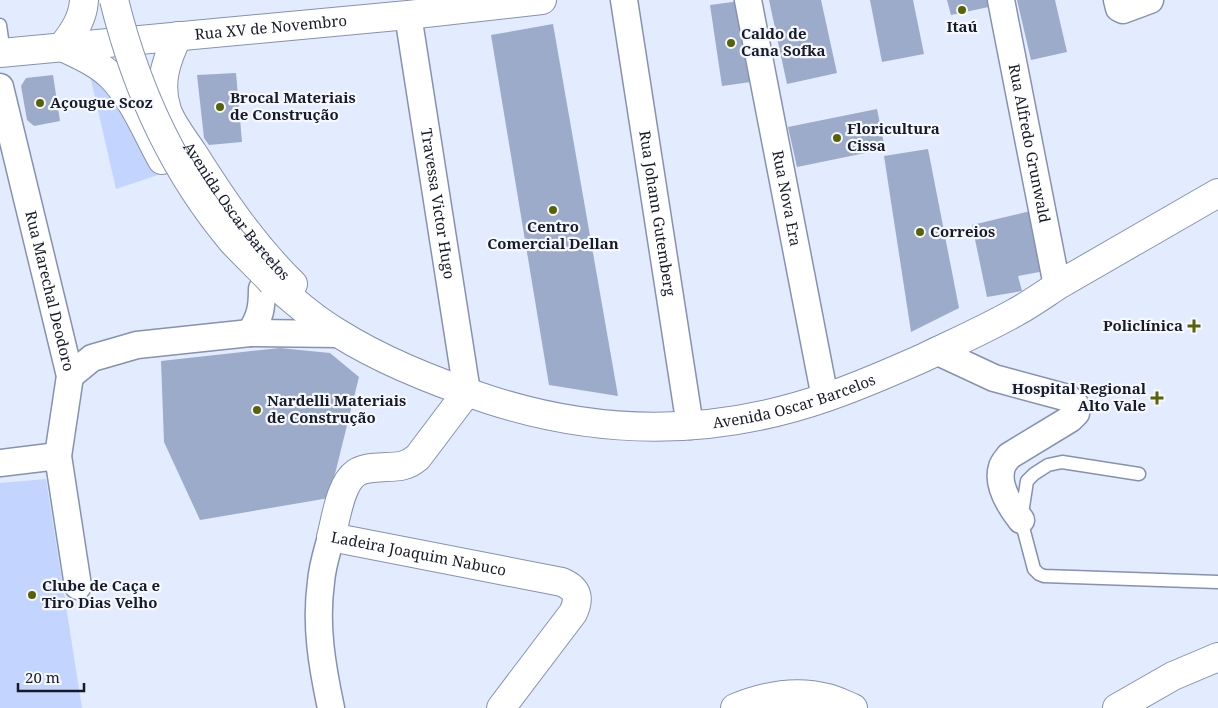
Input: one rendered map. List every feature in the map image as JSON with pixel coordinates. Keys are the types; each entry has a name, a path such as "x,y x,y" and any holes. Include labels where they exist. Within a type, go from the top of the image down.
{"main road":[{"path":"62,47 76,29 84,10 84,0"},
{"path":"114,0 129,54 156,122 170,151 209,210 267,286 330,328"},
{"name":"Rua XV de Novembro","path":"2,53 408,15 542,0"},
{"name":"Avenida Oscar Barcelos","path":"178,36 164,71 163,88 167,111 242,226 273,265 302,292 330,328 372,352 467,392 521,410 586,423 642,427 690,426 778,412 825,398 878,378 1017,312 1057,286 1218,193"},
{"name":"Avenida Oscar Barcelos","path":"62,47 111,76 125,94 170,175 190,205 226,252 267,286"},
{"path":"125,94 167,111"},
{"path":"189,147 190,205"},
{"name":"Ladeira Joaquim Nabuco","path":"467,392 418,457 410,464 399,467 369,468 356,472 347,482 331,537 562,582 571,586 576,592 578,603 573,613 500,708"},
{"path":"1133,704 1173,676 1218,657"},
{"path":"735,708 769,698 800,694 828,698 853,708"}],"street":[{"name":"Rua Johann Gutemberg","path":"624,0 690,426"},
{"name":"Rua Nova Era","path":"748,0 825,398"},
{"name":"Rua Alfredo Grunwald","path":"1001,0 1057,286"},
{"path":"1117,0 1119,8 1122,10 1150,0"},
{"name":"Travessa Victor Hugo","path":"408,15 467,392"},
{"name":"Rua Marechal Deodoro","path":"0,87 70,376 58,456 78,586"},
{"path":"250,333 262,309 267,286"},
{"path":"70,376 92,358 136,345 250,333 330,328"},
{"path":"936,351 994,378 1068,398 1075,404 1076,413 1070,419 1009,456 1002,466 1001,481 1009,504 1021,520"},
{"path":"0,462 58,456"},
{"path":"331,537 321,580 319,642 331,708"}],"lane":[{"path":"0,25 2,53"},
{"path":"1139,474 1062,462 1048,465 1034,474 1027,481 1021,520 1034,569 1039,574 1218,582"}],"shaded area":[{"path":"89,71 104,74 158,175 116,189"},
{"name":"Clube de Caça e Tiro Dias Velho","path":"46,479 82,708 0,708 0,483"}],"building":[{"path":"769,0 821,0 837,73 787,84"},
{"path":"870,0 913,0 924,54 882,62"},
{"name":"Itaú","path":"947,0 997,0 998,5 951,15"},
{"path":"1017,0 1055,0 1067,52 1031,60"},
{"name":"Caldo de Cana Sofka","path":"740,1 751,82 722,86 710,5"},
{"name":"Centro Comercial Dellan","path":"553,24 618,396 549,385 491,35"},
{"name":"Brocal Materiais de Construção","path":"236,73 242,142 209,145 204,138 197,75"},
{"name":"Açougue Scoz","path":"53,75 60,121 34,126 27,120 21,86 26,78"},
{"name":"Floricultura Cissa","path":"877,109 885,149 797,167 788,127"},
{"name":"Correios","path":"928,149 959,308 911,332 884,156"},
{"path":"1039,209 1050,270 1018,276 1022,291 987,297 972,225"},
{"name":"Nardelli Materiais de Construção","path":"280,348 330,353 359,377 329,498 200,520 164,442 161,361"}],"place":[{"name":"Itaú","path":"962,10"},
{"name":"Caldo de Cana Sofka","path":"731,43"},
{"name":"Açougue Scoz","path":"40,103"},
{"name":"Brocal Materiais de Construção","path":"220,107"},
{"name":"Floricultura Cissa","path":"837,138"},
{"name":"Centro Comercial Dellan","path":"553,210"},
{"name":"Correios","path":"920,232"},
{"name":"Policlínica","path":"1194,326"},
{"name":"Hospital Regional Alto Vale","path":"1157,398"},
{"name":"Nardelli Materiais de Construção","path":"257,410"},
{"name":"Clube de Caça e Tiro Dias Velho","path":"32,595"}]}
